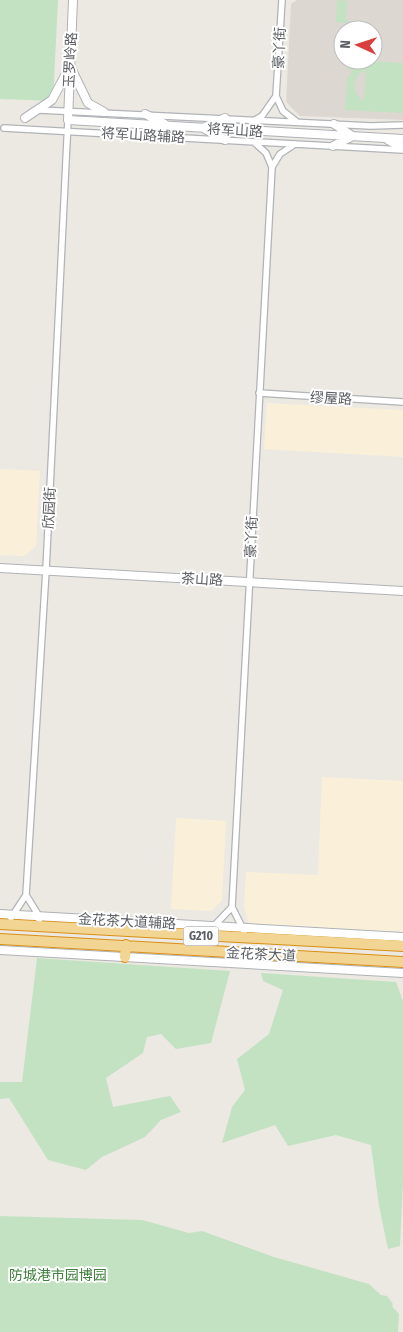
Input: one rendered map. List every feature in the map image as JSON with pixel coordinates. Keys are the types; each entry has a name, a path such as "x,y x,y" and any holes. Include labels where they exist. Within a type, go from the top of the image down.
{"highway":[{"name":"金花茶大道","path":"7,921 39,921 213,931 403,946"},
{"name":"金花茶大道","path":"0,939 403,962"},
{"path":"37,952 38,941"},
{"path":"125,957 126,945"}],"street":[{"name":"玉罗岭路","path":"68,120 73,0"},
{"name":"豪丫街","path":"276,96 282,0"},
{"path":"25,118 52,100 70,67"},
{"path":"70,67 88,102 104,112"},
{"path":"255,120 268,110 276,96"},
{"path":"276,96 283,111 297,122"},
{"name":"将军山路辅路","path":"39,110 371,126 403,125"},
{"path":"145,114 169,126"},
{"path":"203,128 225,118"},
{"name":"将军山路","path":"68,120 403,139"},
{"name":"欣园街","path":"26,895 46,570 68,120"},
{"path":"333,146 352,136 334,124"},
{"name":"将军山路辅路","path":"4,128 403,149"},
{"path":"203,128 224,140"},
{"path":"384,138 403,149"},
{"path":"253,142 266,152 272,167"},
{"path":"272,167 280,154 295,144"},
{"name":"豪丫街","path":"232,907 248,582 272,167"},
{"name":"缪屋路","path":"259,393 403,402"},
{"name":"茶山路","path":"0,568 403,591"},
{"path":"0,914 7,921 26,895 39,921"},
{"path":"213,931 232,907"},
{"path":"232,907 244,933 403,936"},
{"path":"0,950 403,973"},
{"path":"242,964 243,952"}],"shaded area":[{"path":"297,0 403,0 403,120 300,116 286,102 291,4"},
{"path":"267,403 403,410 403,457 264,449"},
{"path":"0,469 40,471 36,546 24,556 0,555"},
{"path":"322,777 403,781 403,932 249,924 244,907 246,872 318,875"},
{"path":"176,818 226,821 222,901 211,911 171,909"}],"green space":[{"path":"0,0 58,0 53,101 0,99"},
{"path":"337,0 352,2 347,2 346,20 336,20"},
{"path":"383,62 403,63 403,113 345,110 347,79 353,70 366,70 383,70","holes":["366,70 364,101 357,94 354,85 358,76"]},
{"path":"37,958 230,971 211,1043 176,1049 161,1034 147,1037 143,1053 106,1078 113,1107 170,1096 181,1112 161,1120 145,1137 102,1157 86,1170 48,1160 9,1098 0,1099 0,1082 22,1082"},
{"path":"261,973 396,982 403,1001 403,1182 400,1246 388,1249 379,1206 371,1145 336,1135 288,1146 275,1125 222,1143 232,1107 245,1090 237,1059 269,1034 283,990 263,981"},
{"name":"防城港市园博园","path":"0,1216 142,1220 189,1233 202,1231 274,1257 369,1284 381,1295 387,1296 393,1304 392,1306 399,1314 398,1332 0,1332"}]}
